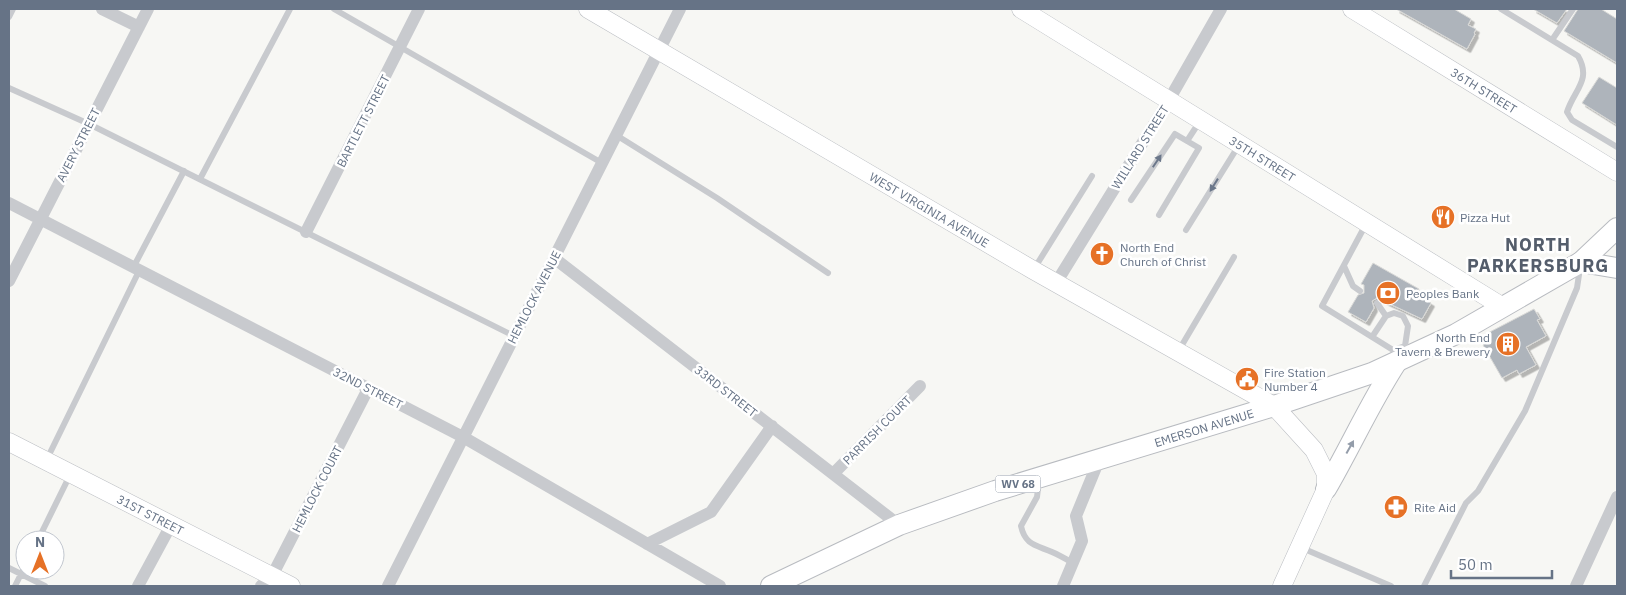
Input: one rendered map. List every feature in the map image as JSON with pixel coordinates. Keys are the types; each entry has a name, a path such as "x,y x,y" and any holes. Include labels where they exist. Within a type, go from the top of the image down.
{"main road":[{"name":"EMERSON AVENUE","path":"771,586 899,525 1039,478 1274,406 1372,373 1405,354 1503,307 1581,262 1617,228"},
{"path":"1581,262 1617,268"},
{"path":"1326,489 1352,445 1375,396 1405,354"}],"street":[{"path":"102,9 139,27"},
{"name":"AVERY STREET","path":"9,281 148,9"},
{"name":"BARTLETT STREET","path":"306,232 419,9"},
{"name":"HEMLOCK AVENUE","path":"388,586 680,9"},
{"name":"35TH STREET","path":"1020,9 1503,307"},
{"name":"WILLARD STREET","path":"1056,283 1169,100 1221,9"},
{"name":"36TH STREET","path":"1352,9 1617,172"},
{"name":"WEST VIRGINIA AVENUE","path":"596,11 1033,270 1274,406 1314,450 1326,474 1326,489"},
{"name":"32ND STREET","path":"9,203 463,437 720,586"},
{"name":"33RD STREET","path":"554,258 899,525"},
{"name":"PARRISH COURT","path":"834,473 920,386"},
{"name":"HEMLOCK COURT","path":"267,581 368,389"},
{"path":"647,544 711,512 772,426"},
{"name":"31ST STREET","path":"9,442 170,525 267,581 291,586"},
{"path":"1063,586 1082,540 1076,516 1099,460"},
{"path":"1282,586 1301,548 1326,489"},
{"path":"1576,586 1617,497"},
{"path":"138,586 170,525"}],"lane":[{"path":"9,18 13,9"},
{"path":"200,179 290,9"},
{"path":"334,9 602,163"},
{"path":"1501,9 1578,56 1583,64 1585,76 1567,112 1572,120 1617,147"},
{"path":"1552,40 1573,9"},
{"path":"9,88 89,124 514,336"},
{"path":"1187,141 1201,120"},
{"path":"1131,200 1175,134 1200,148 1159,215"},
{"path":"616,135 717,198 828,273"},
{"path":"1186,230 1240,144"},
{"path":"46,461 184,171"},
{"path":"1033,270 1092,176"},
{"path":"1367,223 1322,306 1372,337 1393,350 1405,354 1408,326 1403,316 1394,313 1386,316 1372,337"},
{"path":"1179,352 1234,257"},
{"path":"1424,586 1466,503 1478,491 1525,411 1577,288 1581,262"},
{"path":"1344,266 1354,286 1360,291"},
{"path":"1377,303 1386,316"},
{"path":"43,530 71,474"},
{"path":"1039,478 1037,497 1021,526 1023,536 1030,544 1073,563"},
{"path":"1301,548 1391,586"},
{"path":"33,580 45,586"}],"building":[{"path":"1396,9 1454,9 1471,19 1468,25 1476,29 1475,34 1467,49"},
{"path":"1533,9 1567,9 1557,23"},
{"path":"1578,9 1601,9 1617,19 1617,63 1564,31"},
{"path":"1599,77 1617,88 1617,125 1582,103"},
{"name":"Peoples Bank","path":"1373,263 1419,289 1416,294 1431,303 1422,319 1377,298 1372,301 1374,308 1366,322 1348,312 1358,295 1364,293 1364,285 1361,284"},
{"name":"North End Tavern & Brewery","path":"1534,309 1540,319 1537,320 1546,336 1526,347 1536,365 1519,374 1517,370 1502,378 1483,345 1486,343 1482,336"}],"place":[{"name":"Pizza Hut","path":"1443,217"},
{"name":"North End Church of Christ","path":"1102,254"},
{"name":"Peoples Bank","path":"1388,293"},
{"name":"North End Tavern & Brewery","path":"1508,344"},
{"name":"Fire Station Number 4","path":"1247,379"},
{"name":"Rite Aid","path":"1396,507"}],"district":[{"name":"NORTH PARKERSBURG","path":"1538,254"}]}
